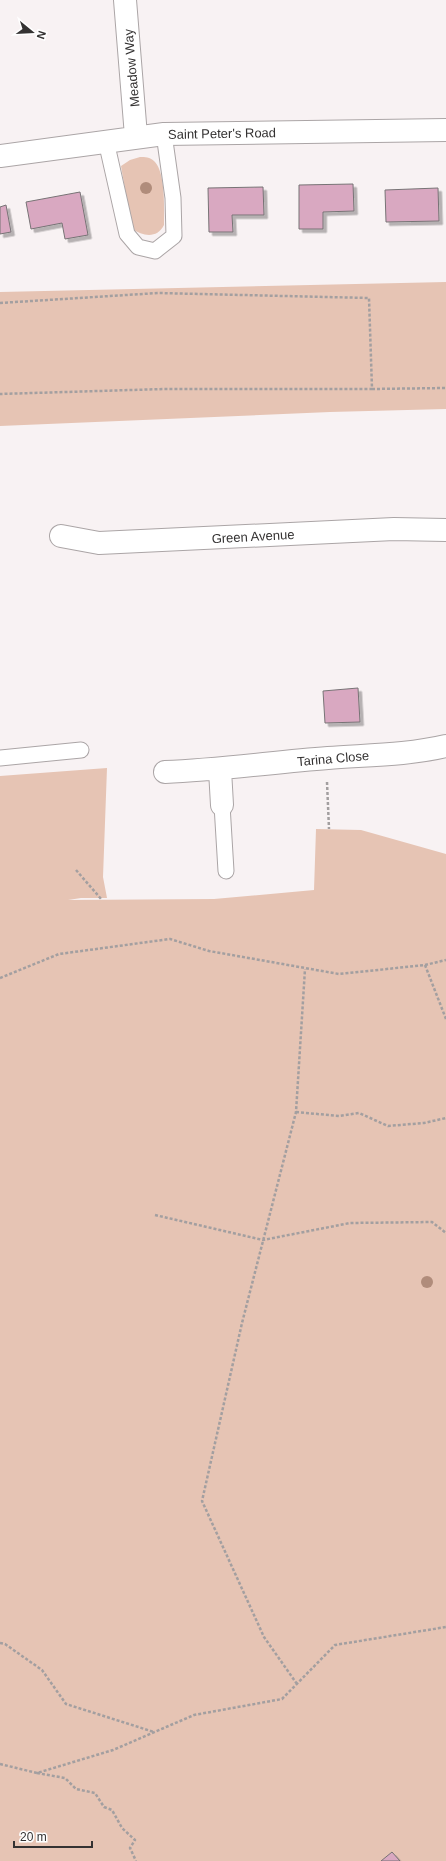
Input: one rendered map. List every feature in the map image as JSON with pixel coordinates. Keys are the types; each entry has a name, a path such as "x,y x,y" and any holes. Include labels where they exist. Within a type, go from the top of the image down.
{"street":[{"name":"Meadow Way","path":"125,0 136,136"},
{"name":"Saint Peter's Road","path":"0,156 106,140 164,134 446,130"},
{"name":"Green Avenue","path":"61,536 99,543 394,529 446,530"},
{"name":"Tarina Close","path":"165,772 220,770 327,758 423,751 446,746"},
{"path":"220,770 222,805"}],"lane":[{"path":"106,140 127,234 138,247 155,251 174,236 174,198 164,134"},
{"path":"0,758 81,750"},
{"path":"222,805 226,871"}],"path":[{"path":"0,303 158,293 369,298 372,389"},
{"path":"0,394 164,389 446,388"},
{"path":"327,758 329,829"},
{"path":"76,870 102,900"},
{"path":"0,978 59,954 170,939 209,951 339,974 425,965 446,960"},
{"path":"425,965 446,1018"},
{"path":"297,1684 264,1637 202,1501 241,1331 296,1112 305,969"},
{"path":"296,1112 339,1116 359,1113 388,1126 424,1123 446,1118"},
{"path":"155,1215 263,1240 350,1223 432,1222 446,1233"},
{"path":"37,1773 113,1750 194,1715 282,1699 335,1645 446,1627"},
{"path":"0,1643 5,1644 42,1670 66,1704 154,1732"},
{"path":"0,1764 65,1778 76,1789 95,1793 104,1807 112,1810 122,1828 135,1840 130,1848 136,1861"}],"shaded area":[{"path":"146,157 154,161 161,174 164,201 164,225 158,233 150,235 145,235 132,229 121,166 130,160"},
{"path":"446,282 446,409 330,412 0,426 0,292"},
{"path":"107,768 103,877 107,898 81,898 68,900 214,899 314,890 316,829 361,830 446,854 446,1861 0,1861 0,776"}],"building":[{"path":"353,184 354,211 323,212 323,229 299,229 299,185"},
{"path":"263,187 264,215 232,215 233,232 209,232 208,188"},
{"path":"438,188 439,221 386,222 385,190"},
{"path":"80,192 88,235 65,239 62,223 31,229 26,202"},
{"path":"6,205 11,232 0,234 0,207"},
{"path":"358,688 360,722 325,723 323,691"},
{"path":"392,1852 400,1861 381,1861"}]}
